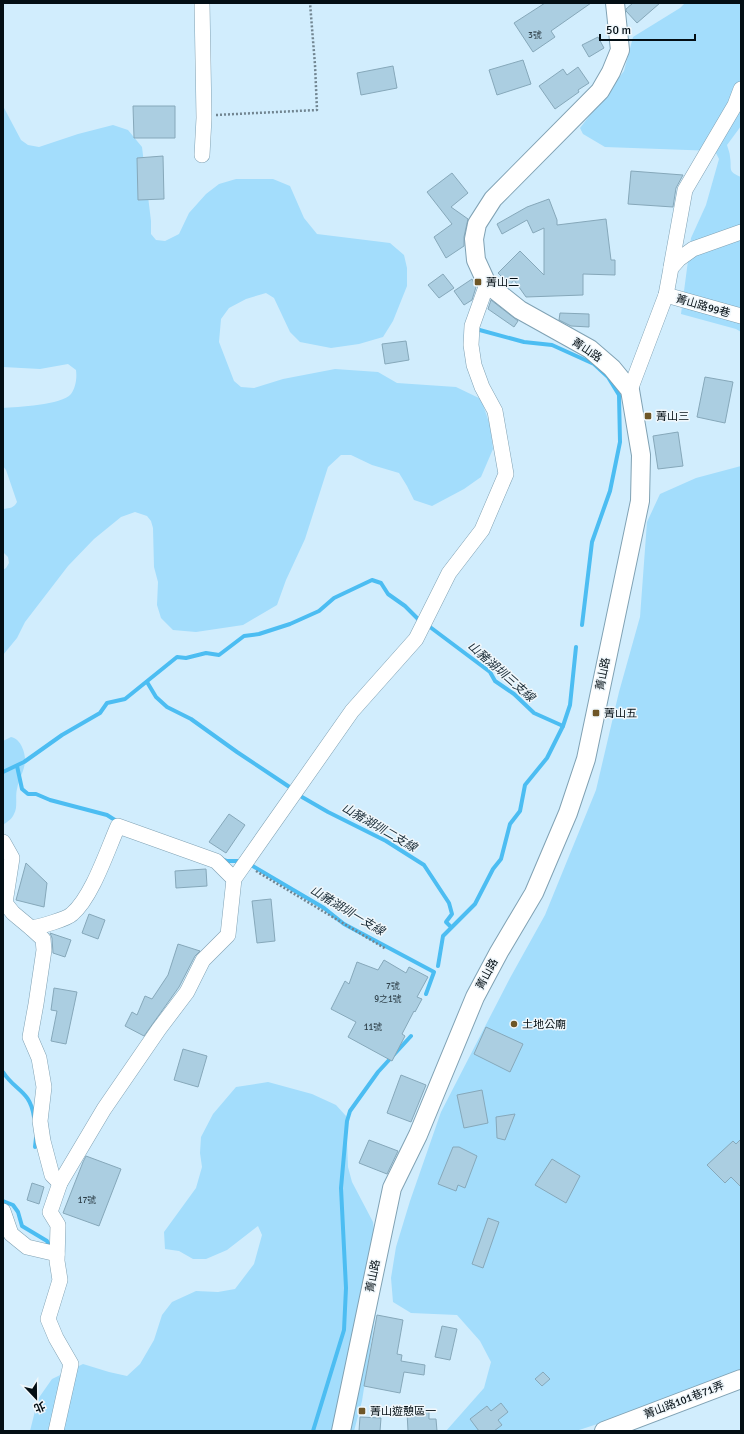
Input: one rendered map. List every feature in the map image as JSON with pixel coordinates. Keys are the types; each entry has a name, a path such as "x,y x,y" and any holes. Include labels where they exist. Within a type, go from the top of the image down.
{"street":[{"path":"202,3 204,118 202,155"},
{"name":"菁山路","path":"341,1431 392,1188 418,1136 475,997 499,952 534,893 568,813 586,760 640,501 641,454 630,390 612,368 590,349 520,310 487,284 476,260 474,239 477,224 493,199 600,91 612,72 620,50 615,3"},
{"path":"630,390 666,295 685,190 735,105 741,89"},
{"path":"671,268 678,259 693,249 741,232"},
{"path":"56,1431 71,1364 56,1338 48,1319 60,1280 57,1261 58,1225 50,1212 60,1183 104,1109 159,1028 187,992 203,960 228,935 234,879 352,711 416,638 449,573 482,530 506,474 495,411 482,387 474,365 471,345 472,326 487,284"},
{"name":"菁山路99巷","path":"666,295 741,316"},
{"path":"31,928 72,915 88,895 118,826 216,861 234,879"},
{"path":"3,842 12,858 5,903 13,913 43,939 44,950 30,1037 39,1058 44,1088 40,1121 43,1140 52,1175 60,1183"},
{"path":"3,1211 11,1234 27,1247 57,1254"},
{"name":"菁山路101巷71弄","path":"604,1431 741,1378"}],"path":[{"path":"204,118 216,115 317,110 310,3"},
{"path":"244,864 386,949"}],"shaded area":[{"path":"685,3 741,3 741,126 727,145 730,154 731,170 741,177 741,332 736,329 681,314 691,238 706,205 719,159 715,151 605,147 583,134 580,128 624,71 633,37 680,8"},
{"path":"3,106 21,140 28,145 39,147 78,134 113,125 128,130 142,147 151,221 151,234 156,240 165,241 179,234 189,213 206,194 219,184 236,179 273,179 290,186 304,218 317,234 390,243 404,255 407,268 407,286 393,321 383,337 359,344 331,348 300,342 290,332 274,298 266,293 246,299 229,308 221,319 219,342 234,381 241,387 254,388 283,379 335,369 378,372 397,383 456,387 481,399 490,425 493,449 481,477 464,489 432,506 414,500 399,473 372,465 351,455 341,455 328,467 305,539 286,580 277,605 243,625 196,632 173,630 161,618 157,605 158,582 154,567 153,528 151,521 147,516 135,512 121,517 94,539 68,566 25,622 17,638 3,655 3,570 9,563 8,557 3,552 3,509 13,507 17,502 6,470 3,466 3,408 39,405 66,398 73,391 76,370 68,364 40,369 3,367"},
{"path":"741,466 741,1372 628,1414 576,1431 446,1431 484,1388 491,1362 480,1341 457,1315 411,1313 393,1302 391,1278 396,1247 410,1201 441,1112 510,978 545,915 596,790 619,692 640,617 647,522 660,494 696,478"},
{"path":"11,737 16,739 21,745 24,753 25,764 18,783 15,811 11,819 3,825 3,741"},
{"path":"268,1082 312,1094 336,1105 346,1116 348,1167 352,1182 373,1222 382,1273 362,1401 354,1431 30,1431 38,1399 52,1379 83,1364 127,1376 140,1364 154,1340 162,1315 172,1302 196,1291 218,1292 235,1289 254,1264 262,1235 258,1226 227,1250 206,1259 193,1259 179,1251 165,1249 164,1232 196,1188 202,1167 200,1153 201,1137 213,1114 236,1087"}],"building":[{"path":"545,3 591,3 551,31 555,37 533,52 514,23"},
{"path":"633,3 660,3 637,23 626,11 626,9"},
{"path":"598,37 604,48 589,57 582,45"},
{"path":"523,60 531,84 497,95 489,70"},
{"path":"393,66 397,88 361,95 357,73"},
{"path":"578,67 589,83 555,109 539,86 563,69 567,75"},
{"path":"133,106 175,106 175,138 134,138"},
{"path":"163,156 164,199 138,200 137,158"},
{"path":"631,171 683,175 676,188 673,207 628,204"},
{"path":"452,173 468,193 451,207 468,219 464,237 464,246 446,258 434,237 452,224 427,192"},
{"path":"549,199 557,220 557,225 606,219 611,260 615,260 615,275 583,274 583,295 526,297 514,280 510,285 498,273 520,251 544,275 544,228 533,233 527,220 502,234 497,224 527,207"},
{"path":"443,274 454,288 439,298 428,285"},
{"path":"472,279 476,287 472,300 464,305 454,291"},
{"path":"491,300 518,321 514,327 488,309"},
{"path":"560,313 589,314 589,327 571,326 559,320"},
{"path":"406,341 409,360 385,364 382,344"},
{"path":"705,377 733,382 725,423 697,417"},
{"path":"678,432 683,466 658,469 653,436"},
{"path":"229,814 245,825 226,853 209,842"},
{"path":"26,863 47,883 44,907 16,900"},
{"path":"206,869 207,886 176,888 175,871"},
{"path":"271,899 275,941 257,943 252,901"},
{"path":"89,914 105,920 98,939 82,933"},
{"path":"50,933 71,940 65,957 53,953 52,938"},
{"path":"178,944 200,951 195,956 179,987 144,1036 125,1026 132,1012 137,1015 145,996 152,999 168,975"},
{"path":"384,960 406,973 409,967 428,977 417,997 422,999 402,1034 405,1036 392,1061 348,1037 356,1022 331,1009 345,981 349,984 357,962 378,970"},
{"path":"54,988 77,992 66,1044 51,1041 57,1011 51,1010"},
{"path":"486,1027 523,1044 510,1072 474,1054"},
{"path":"183,1049 207,1056 198,1087 174,1080"},
{"path":"401,1075 426,1085 411,1122 387,1113"},
{"path":"482,1090 488,1123 464,1128 457,1095"},
{"path":"515,1114 505,1140 497,1138 496,1117"},
{"path":"741,1139 741,1187 731,1177 725,1183 707,1165 733,1141 736,1144"},
{"path":"369,1140 398,1151 387,1174 359,1163"},
{"path":"453,1147 459,1147 477,1156 465,1188 458,1185 456,1191 438,1184"},
{"path":"86,1156 121,1169 99,1226 63,1213"},
{"path":"552,1159 580,1176 566,1203 535,1185"},
{"path":"32,1183 44,1187 39,1204 27,1200"},
{"path":"488,1218 499,1222 483,1268 472,1264"},
{"path":"377,1315 403,1320 397,1354 402,1355 401,1361 425,1365 424,1375 404,1372 400,1393 364,1386"},
{"path":"442,1326 457,1329 450,1360 435,1357"},
{"path":"543,1372 550,1379 542,1386 535,1379"},
{"path":"501,1403 508,1412 498,1420 502,1425 494,1431 479,1431 470,1419 487,1406 491,1411"},
{"path":"429,1411 429,1419 436,1419 437,1431 408,1431 407,1412"},
{"path":"360,1417 381,1418 380,1431 359,1431"}],"waterway":[{"path":"476,329 524,342 552,345 594,364 608,377 619,395 620,442 610,491 592,542 582,625"},
{"path":"3,772 24,762 62,735 100,713 107,703 125,699 177,657 186,658 206,653 219,655 244,636 259,634 290,624 319,611 334,598 372,580 381,583 388,594 405,606 421,622"},
{"name":"山豬湖圳三支線","path":"430,627 490,672 495,681 514,694 534,713 563,726"},
{"path":"438,966 443,936 475,904 493,869 501,859 510,824 520,811 525,785 547,758 563,726 570,705 576,647"},
{"path":"147,682 156,697 167,707 191,719 294,790"},
{"path":"17,766 22,789 28,794 36,794 50,800 107,815 118,822"},
{"name":"山豬湖圳二支線","path":"302,797 328,812 386,841 424,865 449,903 452,914 446,922 451,927"},
{"path":"222,859 227,861 243,861"},
{"name":"山豬湖圳一支線","path":"251,865 324,908 344,924 434,972 426,994"},
{"path":"313,1431 344,1330 346,1288 341,1188 347,1121 350,1111 378,1072 411,1036"},
{"path":"3,1072 26,1096 32,1108 34,1117"},
{"path":"35,1147 36,1138"},
{"path":"3,1201 13,1205 18,1212 22,1226 47,1241 50,1248"}],"place":[{"name":"菁山二","path":"478,282"},
{"name":"菁山三","path":"648,416"},
{"name":"菁山五","path":"596,713"},
{"name":"土地公廟","path":"514,1024"},
{"name":"菁山遊憩區一","path":"362,1411"}]}
